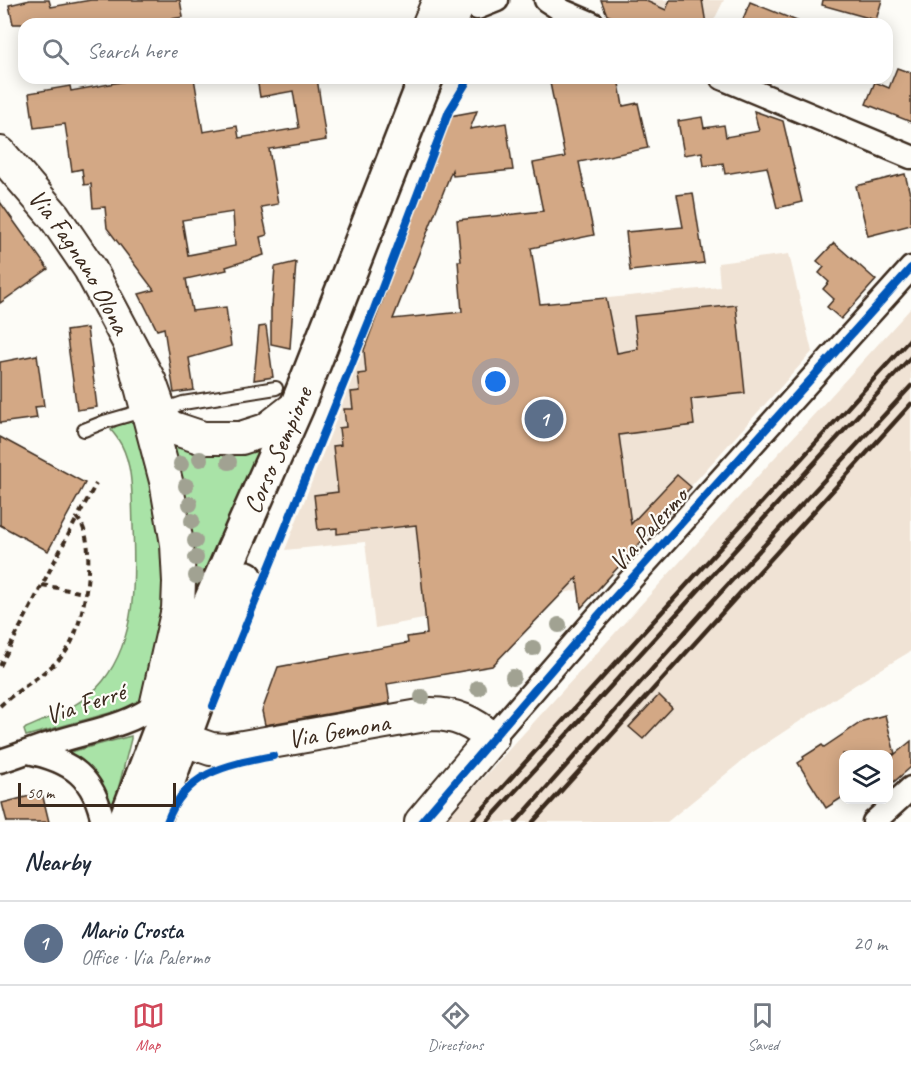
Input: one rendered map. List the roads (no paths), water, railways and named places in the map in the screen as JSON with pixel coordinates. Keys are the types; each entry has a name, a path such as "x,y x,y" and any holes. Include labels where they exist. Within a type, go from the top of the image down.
{"main road":[{"path":"432,18 439,0"},
{"path":"405,128 413,84"},
{"name":"Corso Sempione","path":"126,822 286,397 423,84"},
{"name":"Corso Sempione","path":"126,822 182,739 217,646 288,481 371,275 445,84"},
{"name":"Via Fagnano Olona","path":"0,153 68,235 102,290 130,345 153,410 158,447 173,512 179,571 176,621 126,822"},
{"path":"153,410 175,430 203,438 234,439 267,430 286,397"},
{"name":"Via Gemona","path":"182,739 211,749 226,750 431,714 463,719 492,738"},
{"name":"Via Palermo","path":"421,822 492,738"}],"street":[{"path":"546,0 579,18"},
{"path":"736,84 911,157"},
{"name":"Via Palermo","path":"492,738 597,617 911,267"},
{"name":"Via Ferré","path":"0,761 128,721 157,704"},
{"name":"Via Ferré","path":"28,753 59,761 81,775 96,795 126,822"},
{"path":"874,822 911,788"}],"lane":[{"path":"84,430 104,422 183,403 286,397"}],"railway":[{"path":"471,822 911,338"},
{"path":"487,822 911,357"},
{"path":"516,822 710,604 911,386"},
{"path":"533,822 911,404"}],"place":[{"name":"Mario Crosta","path":"544,419"}]}
